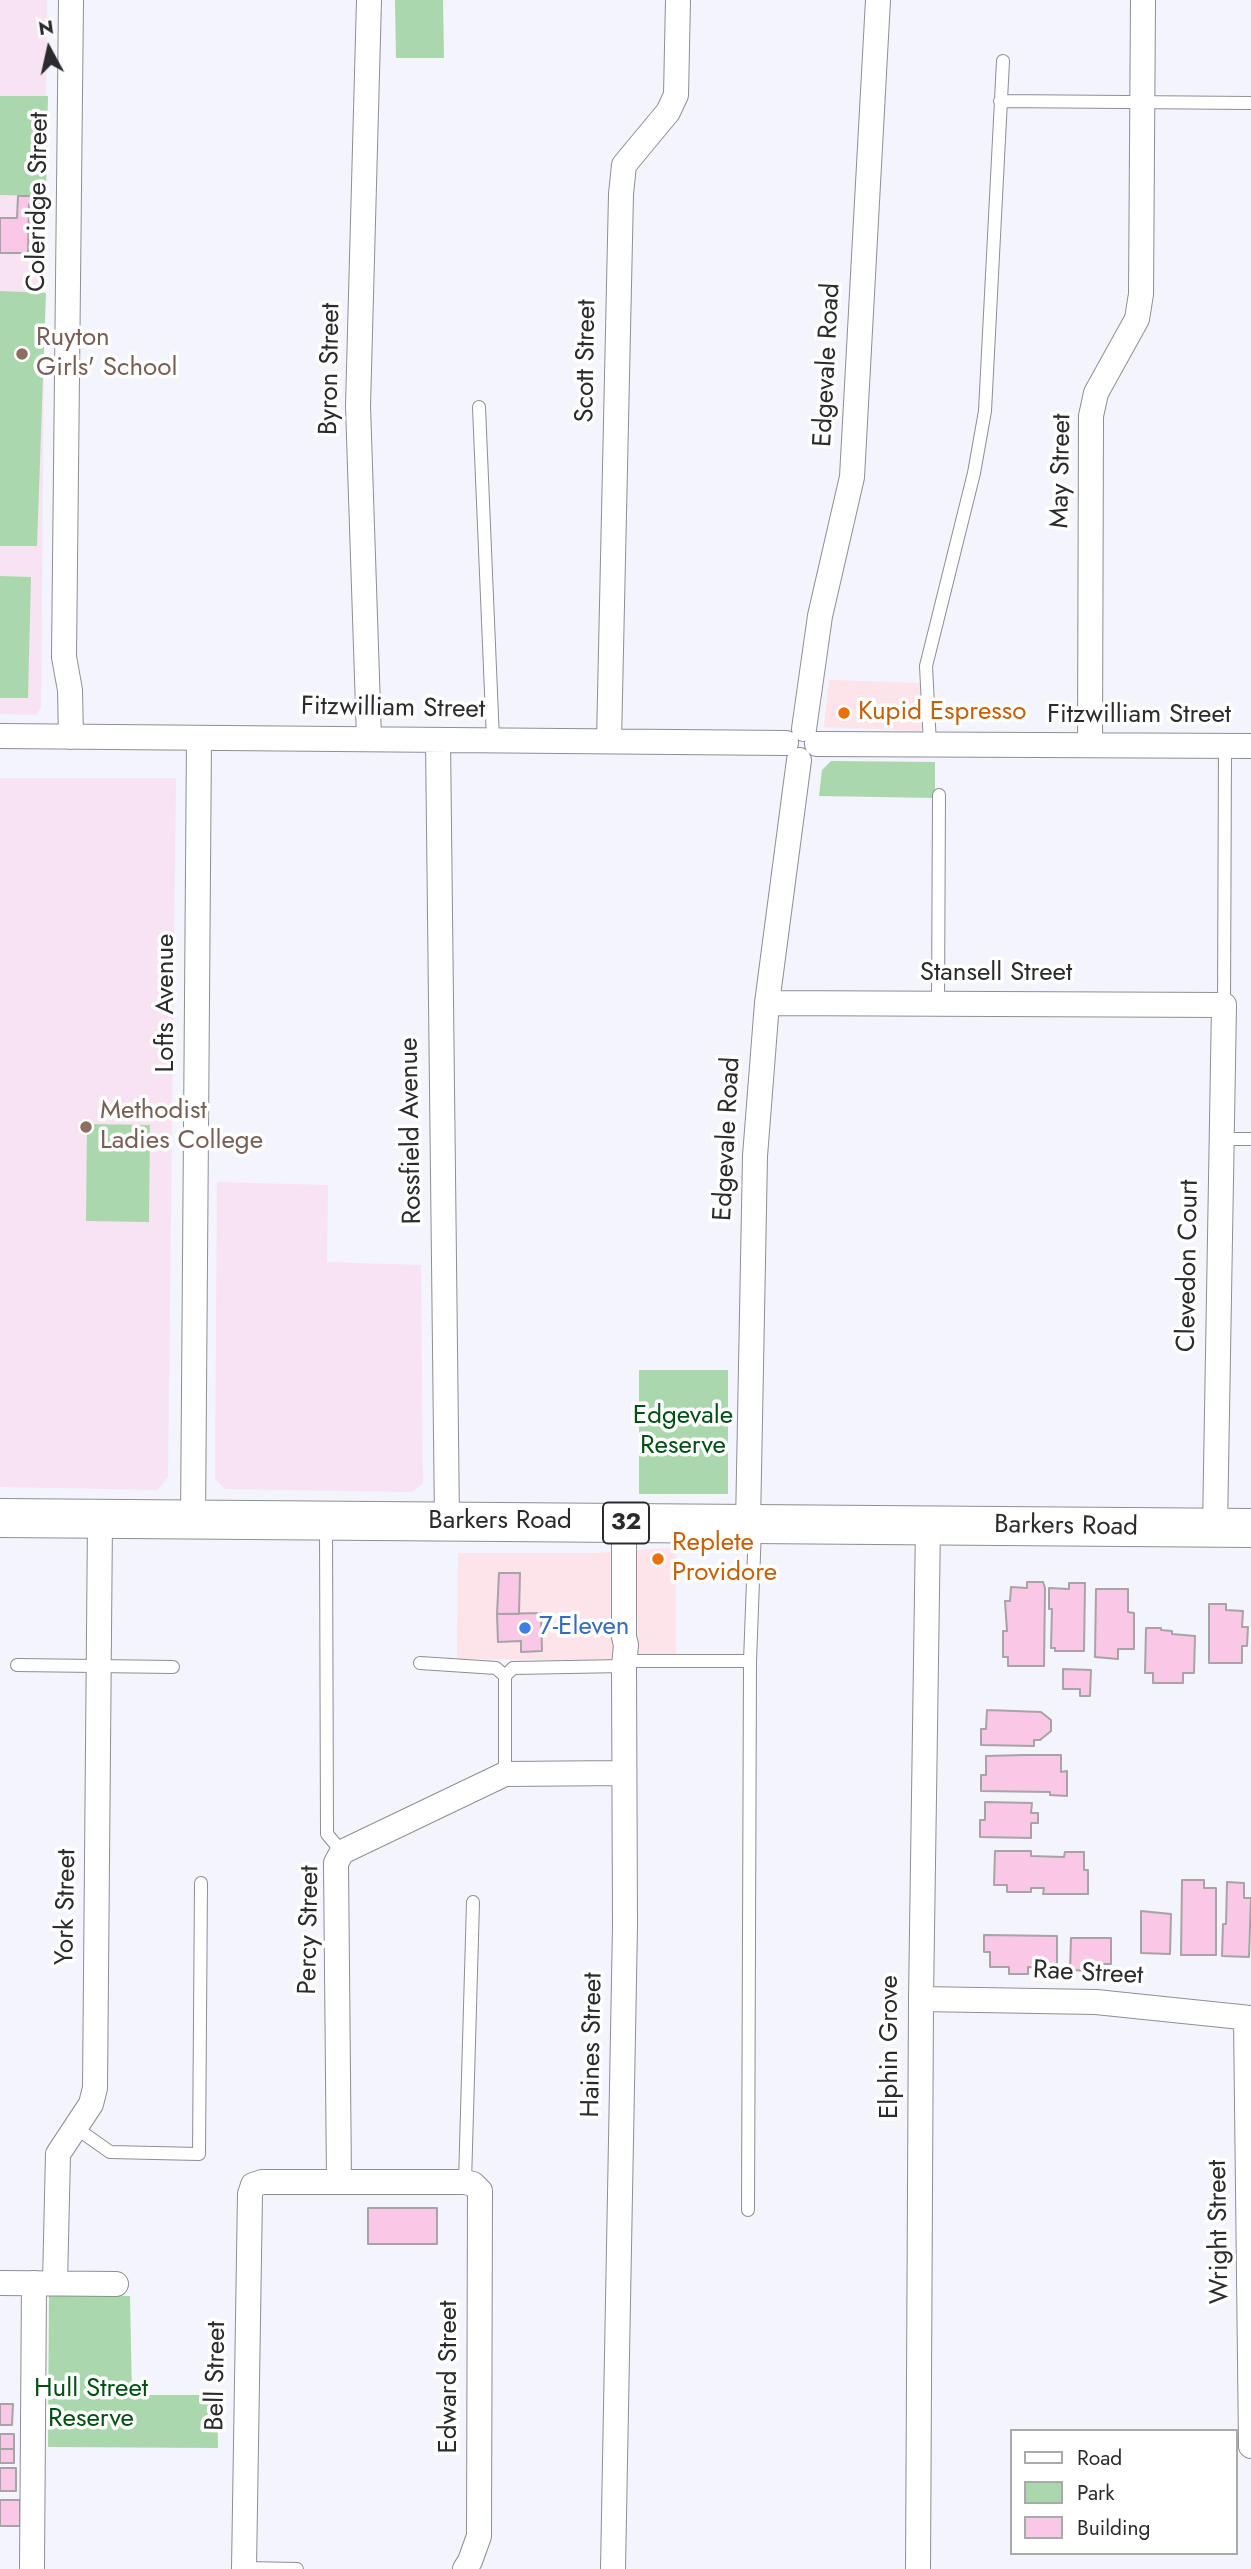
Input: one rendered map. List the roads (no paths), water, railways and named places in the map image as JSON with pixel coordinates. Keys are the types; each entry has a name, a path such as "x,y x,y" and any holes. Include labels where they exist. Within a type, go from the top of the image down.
{"main road":[{"name":"Barkers Road","path":"0,1518 1233,1528"}],"street":[{"name":"Coleridge Street","path":"63,737 58,688 64,657 71,0"},
{"name":"Byron Street","path":"369,0 358,406 369,738"},
{"name":"Scott Street","path":"609,741 621,194 624,165 668,112 676,95 678,0"},
{"name":"Edgevale Road","path":"752,1524 755,1156 767,1003 820,616 852,477 878,0"},
{"name":"May Street","path":"1090,745 1091,416 1096,393 1137,319 1141,294 1143,0"},
{"name":"Fitzwilliam Street","path":"0,736 1251,746"},
{"name":"Lofts Avenue","path":"193,1520 199,738"},
{"name":"Rossfield Avenue","path":"438,740 447,1522"},
{"name":"Stansell Street","path":"767,1003 1224,1005"},
{"name":"Clevedon Court","path":"1224,1005 1220,1139 1233,1528"},
{"name":"York Street","path":"32,2569 45,2283 58,2154 91,2104 95,2080 100,1520"},
{"name":"Haines Street","path":"613,2569 625,1939 624,1523"},
{"name":"Elphin Grove","path":"918,2569 921,1999 928,1525"},
{"name":"Percy Street","path":"339,2182 336,1863 342,1852 505,1774 623,1773"},
{"name":"Rae Street","path":"921,1999 1096,2001 1248,2018"},
{"name":"Wright Street","path":"1248,2018 1251,2446"},
{"name":"Bell Street","path":"244,2568 250,2194 253,2185 262,2182 339,2182"},
{"path":"339,2182 469,2183"},
{"name":"Edward Street","path":"465,2569 479,2536 480,2191 469,2183"},
{"path":"0,2283 116,2284"}],"lane":[{"path":"930,745 926,666 974,473 985,411 1003,61"},
{"path":"1000,101 1251,103"},
{"path":"479,407 493,740"},
{"path":"1224,1005 1225,746"},
{"path":"938,1004 939,795"},
{"path":"1220,1139 1251,1139"},
{"path":"326,1521 327,1834 342,1852"},
{"path":"748,2210 752,1524"},
{"path":"505,1774 505,1676 513,1668 750,1661"},
{"path":"420,1663 496,1668 505,1676"},
{"path":"18,1665 173,1667"},
{"path":"76,2128 110,2152 199,2154 201,1883"},
{"path":"469,2183 473,1902"},
{"path":"244,2568 298,2569"}],"place":[{"name":"Ruyton Girls' School","path":"22,354"},
{"name":"Kupid Espresso","path":"844,713"},
{"name":"Methodist Ladies College","path":"86,1127"},
{"name":"Replete Providore","path":"658,1559"},
{"name":"7-Eleven","path":"525,1628"}],"park label":[{"name":"Edgevale Reserve","path":"683,1432"},
{"name":"Hull Street Reserve","path":"91,2405"}]}
